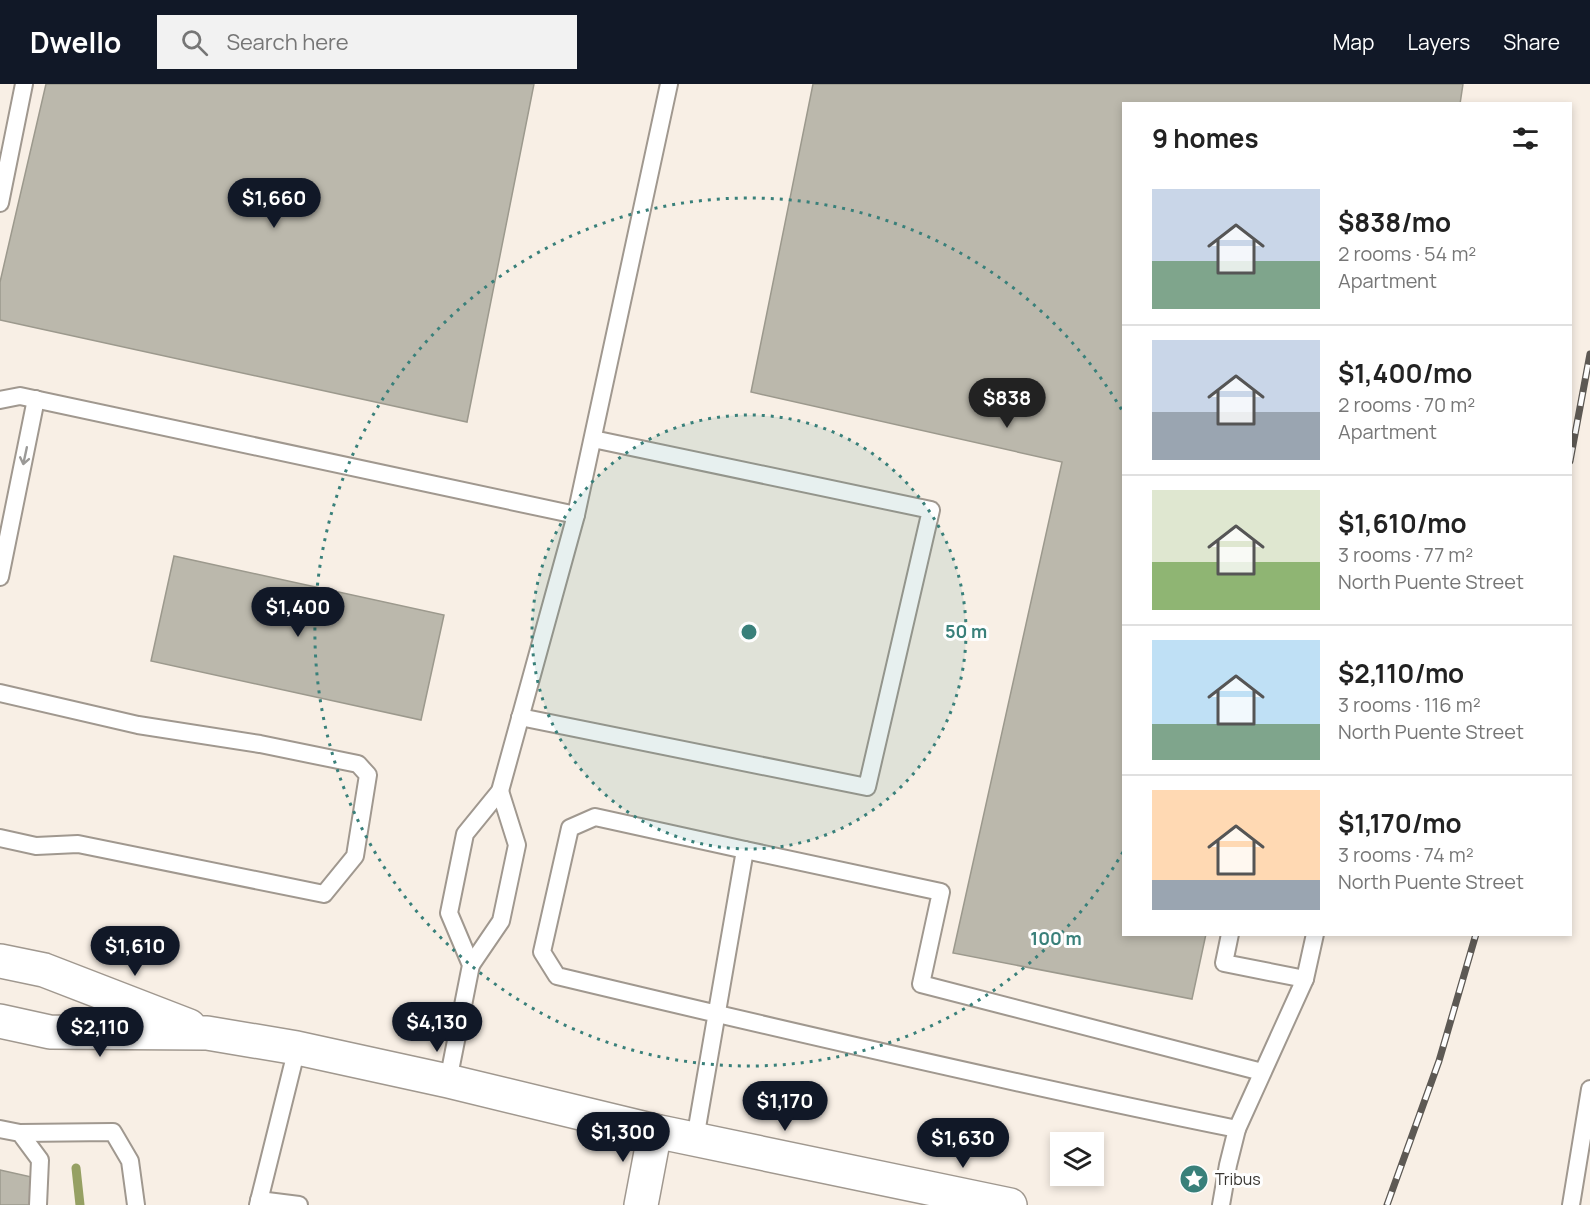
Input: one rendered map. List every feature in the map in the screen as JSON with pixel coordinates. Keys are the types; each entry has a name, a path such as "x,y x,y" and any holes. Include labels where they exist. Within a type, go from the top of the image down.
{"street":[{"path":"0,961 44,970 207,1033"},
{"path":"0,1021 51,1032 207,1033 297,1048 448,1081 655,1131 1010,1205"},
{"path":"641,1205 655,1131"}],"lane":[{"path":"0,203 24,84"},
{"path":"471,965 449,913 465,834 501,791 576,515 669,84"},
{"path":"0,400 20,396 36,399 576,515"},
{"path":"0,577 36,399"},
{"path":"520,717 867,788 931,510 593,439"},
{"path":"0,693 138,725 260,744 358,764 368,775 355,856 324,894 78,844 36,846 0,838"},
{"path":"448,1081 471,965 501,921 517,845 501,791"},
{"path":"1238,1129 1144,1110 557,976 542,951 570,828 595,817 941,892 921,984 1262,1072"},
{"path":"695,1139 746,850"},
{"path":"1230,936 1224,963 1305,979"},
{"path":"1221,1205 1228,1165 1238,1129 1305,979 1315,936"},
{"path":"297,1048 259,1202 299,1205"},
{"path":"1571,1205 1590,1089"},
{"path":"0,1129 20,1133 113,1132 130,1161 136,1205"},
{"path":"20,1133 40,1160 38,1205"}],"building":[{"path":"46,84 534,84 467,422 0,320 0,282"},
{"path":"813,84 1463,84 1460,102 1122,102 1122,936 1206,936 1192,999 953,953 1062,462 751,392"},
{"path":"174,556 444,615 421,720 151,661"},
{"path":"0,1170 36,1178 31,1205 0,1205"}],"waterway":[{"path":"76,1168 80,1205"}],"railway":[{"path":"1572,450 1590,354"},
{"path":"1387,1205 1439,1061 1475,936"}],"place":[{"name":"Tribus","path":"1194,1179"}]}
